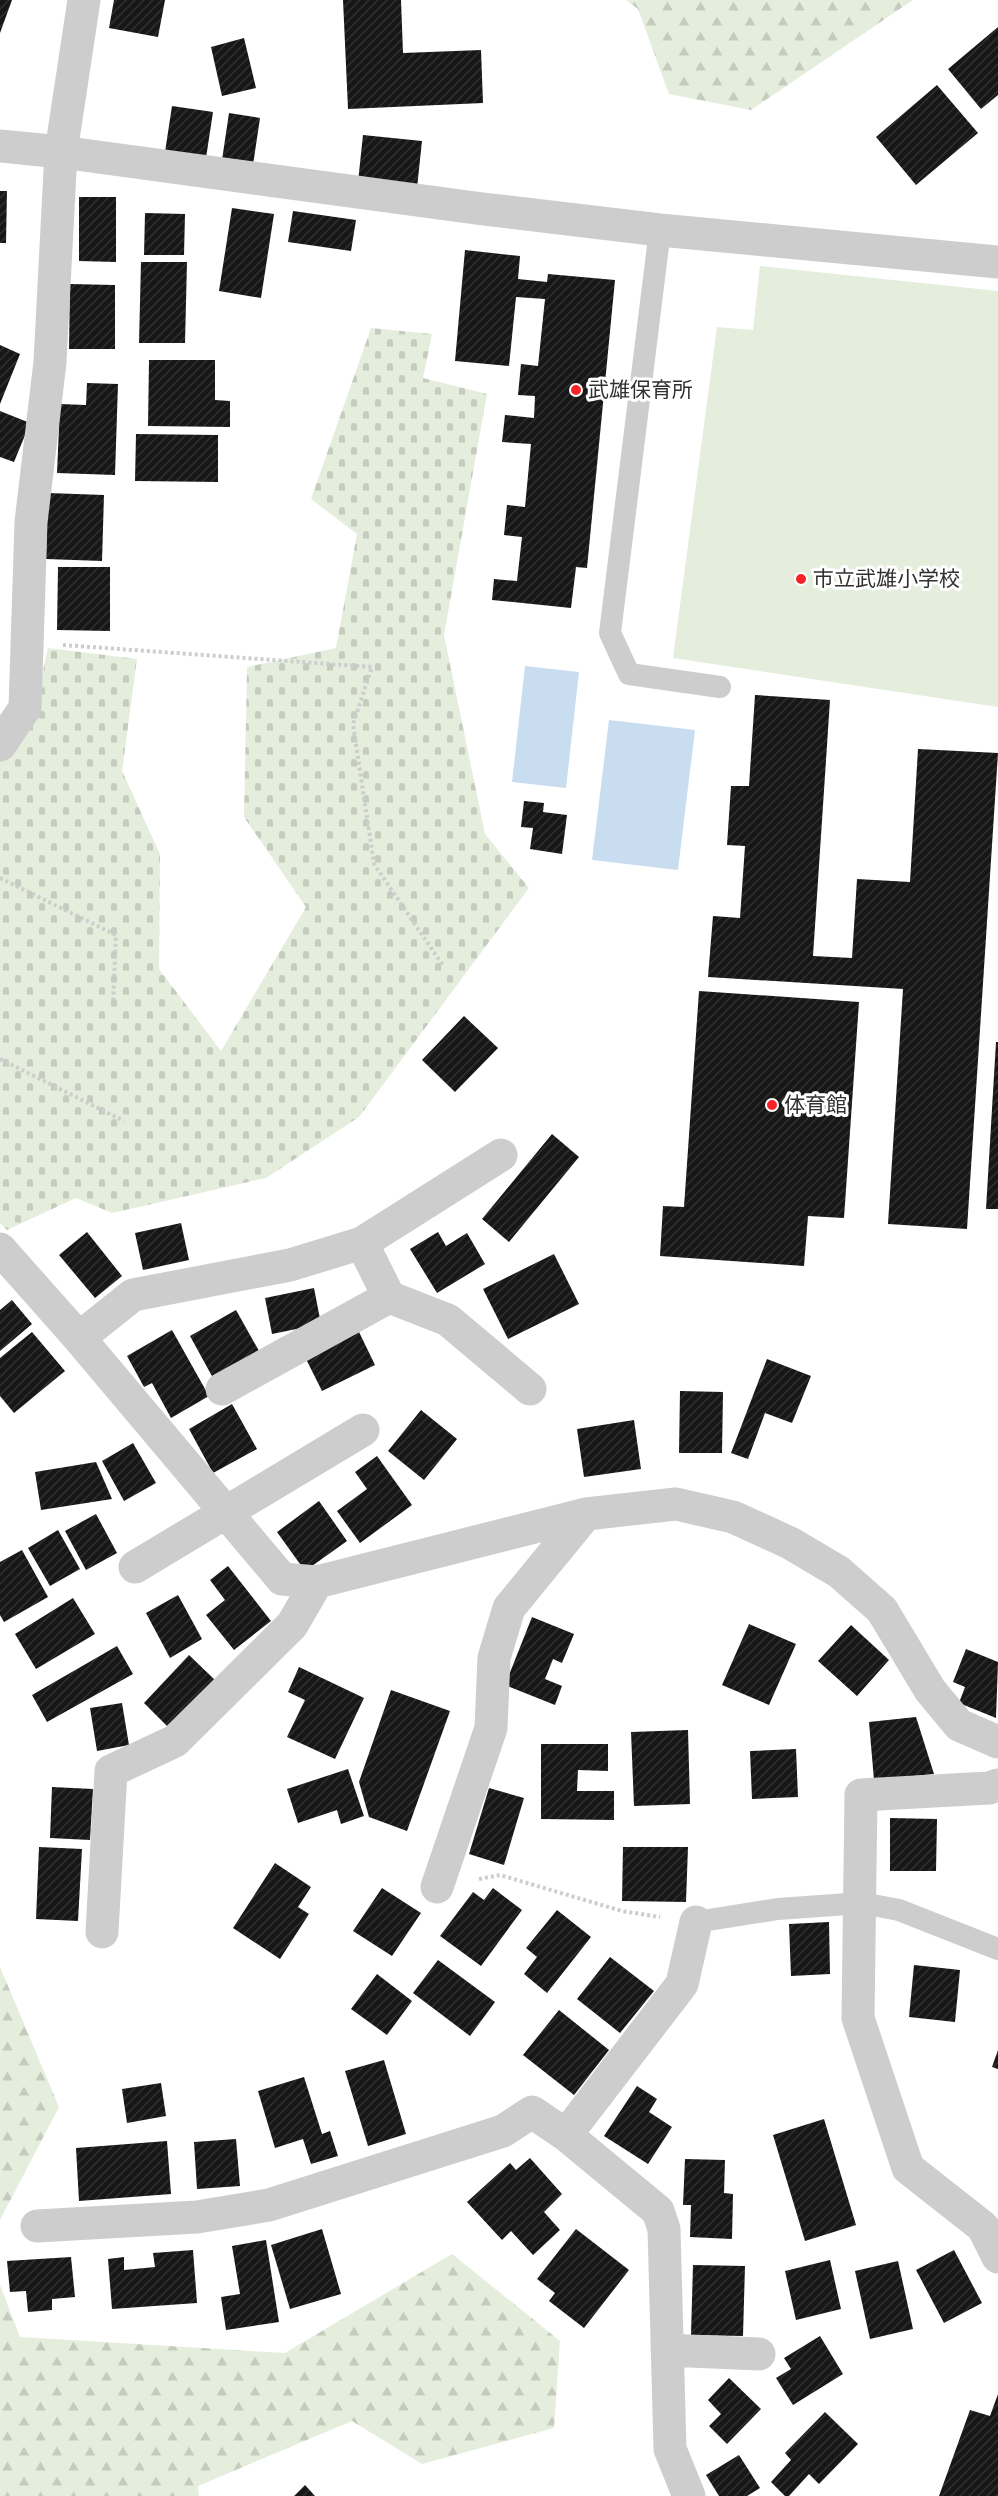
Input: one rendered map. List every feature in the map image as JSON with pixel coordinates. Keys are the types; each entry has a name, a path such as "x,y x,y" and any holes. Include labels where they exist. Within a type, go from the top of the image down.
{"street":[{"path":"0,745 25,708 31,522 50,362 61,152 84,0"},
{"path":"0,146 660,230 998,262"},
{"path":"80,1338 133,1295 290,1265 362,1243 501,1155"},
{"path":"362,1243 389,1297 448,1320 530,1389"},
{"path":"0,1249 80,1338 282,1579 317,1582 586,1515 676,1504 734,1517 790,1542 839,1572 882,1610 930,1690 959,1725 998,1742"},
{"path":"222,1389 389,1297"},
{"path":"135,1567 363,1430"},
{"path":"437,1887 490,1728 494,1658 509,1608 586,1515"},
{"path":"102,1932 111,1771 175,1741 292,1625 317,1582"},
{"path":"998,1785 989,1788 861,1796 862,1903 858,2018 908,2168 983,2227 998,2257"},
{"path":"566,2135 682,1984 696,1922"},
{"path":"37,2226 197,2217 269,2205 503,2130 532,2112 566,2135 658,2211 664,2229 670,2449 689,2496"},
{"path":"668,2350 759,2354"}],"lane":[{"path":"660,230 610,633 629,674 720,687"},
{"path":"696,1922 778,1909 862,1903 900,1910 998,1948"}],"path":[{"path":"27,642 372,667 353,724 374,864 444,967"},
{"path":"0,878 116,935 113,1005"},
{"path":"0,1059 124,1121"},
{"path":"437,1887 500,1875 622,1911 696,1922"}],"green space":[{"path":"626,0 913,0 751,110 669,94 638,9"},
{"path":"760,266 998,291 998,707 673,658 717,327 753,330"},
{"path":"371,328 432,334 423,378 487,394 444,635 485,834 529,888 359,1117 266,1178 112,1213 76,1198 7,1230 0,1223 0,762 35,709 48,648 137,659 122,771 160,854 159,969 221,1051 306,907 244,817 247,667 336,648 357,534 311,499"},
{"path":"0,1967 59,2107 0,2220"},
{"path":"452,2254 560,2341 554,2428 422,2464 352,2421 198,2486 199,2496 0,2496 0,2285 20,2337 285,2353"}],"water":[{"path":"525,666 579,672 566,788 512,782"},
{"path":"609,720 695,730 678,870 592,860"}],"building":[{"path":"0,0 12,0 0,33"},
{"path":"114,0 165,0 158,37 109,28"},
{"path":"343,0 401,0 403,53 481,50 483,103 348,109"},
{"path":"998,27 998,95 981,109 948,69"},
{"path":"244,38 256,88 222,96 211,47"},
{"path":"937,85 978,133 916,185 876,137"},
{"path":"172,106 213,112 206,158 165,152"},
{"path":"229,113 260,118 253,165 222,160"},
{"path":"363,135 422,141 417,188 358,182"},
{"path":"0,191 7,191 6,243 0,243"},
{"path":"79,197 116,197 116,262 79,261"},
{"path":"232,208 274,214 261,298 219,291"},
{"path":"293,211 356,220 351,251 288,242"},
{"path":"145,213 185,214 184,255 144,255"},
{"path":"465,250 520,256 518,279 547,282 548,274 615,280 587,568 576,567 571,608 492,600 494,579 517,581 522,537 504,535 507,505 525,507 531,444 502,442 505,415 534,418 535,396 518,395 521,364 538,366 545,299 516,297 509,366 455,361"},
{"path":"141,262 187,262 185,343 139,343"},
{"path":"70,284 115,285 115,349 69,349"},
{"path":"0,345 20,354 0,404"},
{"path":"149,360 215,360 215,400 230,401 230,427 148,426"},
{"path":"87,383 118,384 115,475 57,473 60,404 86,405"},
{"path":"0,411 30,423 14,462 0,457"},
{"path":"136,434 218,435 218,482 135,481"},
{"path":"48,493 104,495 102,561 46,559"},
{"path":"58,567 110,567 110,631 57,630"},
{"path":"755,695 830,700 813,956 852,958 857,879 910,882 918,749 998,753 967,1229 888,1224 903,989 708,977 713,916 740,918 745,846 727,845 731,786 749,786"},
{"path":"524,801 544,803 543,812 567,815 562,854 530,849 533,828 521,827"},
{"name":"体育館","path":"699,991 859,1002 844,1218 808,1216 804,1266 660,1256 663,1206 684,1207"},
{"path":"464,1016 498,1048 455,1092 422,1060"},
{"path":"996,1042 998,1042 998,1209 986,1209"},
{"path":"552,1134 579,1157 509,1242 482,1219"},
{"path":"181,1223 189,1260 143,1270 135,1233"},
{"path":"87,1232 122,1276 95,1298 59,1255"},
{"path":"438,1232 446,1246 467,1233 485,1264 437,1293 410,1249"},
{"path":"554,1254 579,1304 508,1339 483,1289"},
{"path":"314,1288 321,1324 272,1334 265,1298"},
{"path":"12,1300 32,1324 0,1351 0,1310"},
{"path":"236,1310 259,1351 213,1378 190,1336"},
{"path":"172,1330 209,1396 171,1418 152,1383 144,1387 127,1356"},
{"path":"32,1332 65,1371 14,1413 0,1396 0,1358"},
{"path":"359,1332 375,1365 322,1391 306,1359"},
{"path":"767,1359 811,1376 792,1423 765,1413 748,1459 731,1453"},
{"path":"680,1391 723,1392 722,1453 679,1453"},
{"path":"232,1404 257,1449 213,1473 189,1429"},
{"path":"421,1410 457,1439 424,1480 388,1451"},
{"path":"634,1420 641,1469 584,1477 577,1429"},
{"path":"133,1443 156,1483 124,1501 102,1461"},
{"path":"377,1456 412,1505 360,1543 337,1511 367,1489 355,1472"},
{"path":"96,1462 112,1499 41,1510 35,1472"},
{"path":"319,1501 347,1541 305,1571 277,1532"},
{"path":"96,1514 117,1553 86,1570 65,1531"},
{"path":"58,1530 80,1569 50,1586 28,1548"},
{"path":"22,1550 48,1597 4,1622 0,1615 0,1562"},
{"path":"228,1566 271,1621 234,1650 206,1615 225,1600 210,1580"},
{"path":"178,1595 202,1639 170,1658 146,1613"},
{"path":"73,1598 95,1634 36,1669 15,1634"},
{"path":"532,1617 574,1634 562,1663 553,1659 545,1679 562,1686 555,1705 505,1685"},
{"path":"749,1624 796,1644 769,1705 722,1685"},
{"path":"851,1625 889,1660 857,1696 818,1661"},
{"path":"117,1646 133,1674 47,1722 32,1695"},
{"path":"966,1649 998,1662 996,1718 959,1703 965,1687 953,1682"},
{"path":"189,1655 215,1680 169,1728 144,1703"},
{"path":"299,1667 364,1698 335,1759 287,1737 305,1700 288,1692"},
{"path":"391,1690 450,1711 407,1831 369,1817 359,1782"},
{"path":"122,1703 129,1745 97,1751 90,1708"},
{"path":"916,1717 934,1774 874,1780 869,1722"},
{"path":"688,1730 690,1804 634,1806 631,1732"},
{"path":"541,1744 608,1744 608,1771 578,1770 577,1791 614,1791 614,1820 541,1819"},
{"path":"796,1749 798,1797 752,1799 750,1751"},
{"path":"348,1769 364,1816 341,1824 337,1810 298,1823 287,1789"},
{"path":"52,1787 93,1789 90,1840 50,1838"},
{"path":"489,1788 524,1798 504,1865 469,1854"},
{"path":"890,1818 937,1819 936,1871 890,1871"},
{"path":"39,1847 82,1849 78,1921 36,1919"},
{"path":"623,1847 688,1847 686,1902 622,1901"},
{"path":"275,1863 311,1887 298,1907 309,1914 280,1959 233,1928"},
{"path":"382,1888 421,1913 392,1956 353,1931"},
{"path":"493,1888 522,1910 481,1966 440,1936 473,1892 484,1900"},
{"path":"557,1910 591,1937 547,1993 524,1974 537,1957 526,1948"},
{"path":"829,1922 830,1974 791,1976 789,1924"},
{"path":"610,1957 654,1991 620,2033 577,1999"},
{"path":"438,1960 495,2002 470,2036 413,1993"},
{"path":"914,1965 960,1970 955,2022 909,2017"},
{"path":"377,1974 412,2001 387,2035 351,2009"},
{"path":"559,2010 609,2050 574,2095 523,2055"},
{"path":"998,2050 998,2069 992,2067"},
{"path":"384,2060 406,2134 368,2146 345,2071"},
{"path":"304,2077 322,2134 330,2131 338,2156 311,2164 303,2139 275,2148 258,2091"},
{"path":"161,2083 166,2116 127,2123 122,2089"},
{"path":"637,2086 657,2099 649,2112 672,2127 648,2164 604,2136"},
{"path":"824,2119 856,2225 805,2241 773,2135"},
{"path":"236,2139 240,2186 197,2189 194,2142"},
{"path":"167,2141 171,2194 79,2201 76,2148"},
{"path":"530,2158 562,2194 544,2212 560,2230 533,2255 511,2231 502,2240 467,2202 510,2163 516,2170"},
{"path":"685,2159 725,2160 724,2193 733,2194 732,2239 690,2237 691,2205 683,2205"},
{"path":"322,2229 341,2294 290,2309 271,2245"},
{"path":"576,2229 629,2270 584,2328 549,2301 555,2293 537,2279"},
{"path":"266,2240 279,2322 226,2330 221,2297 240,2294 232,2246"},
{"path":"193,2250 197,2303 112,2309 108,2259 124,2257 124,2270 155,2267 153,2253"},
{"path":"954,2250 982,2303 944,2323 916,2270"},
{"path":"71,2257 75,2297 52,2299 52,2310 28,2312 26,2291 10,2292 7,2261"},
{"path":"830,2260 841,2309 796,2320 785,2271"},
{"path":"898,2261 913,2329 870,2339 855,2271"},
{"path":"693,2265 745,2266 743,2336 691,2335"},
{"path":"820,2336 843,2374 793,2405 776,2378 791,2369 784,2358"},
{"path":"729,2378 761,2409 727,2444 709,2426 721,2414 708,2400"},
{"path":"998,2394 998,2496 939,2496 970,2410 990,2416"},
{"path":"825,2412 858,2444 819,2484 809,2474 789,2496 785,2496 771,2482 791,2460 785,2453"},
{"path":"739,2455 760,2488 747,2496 719,2496 706,2475"},
{"path":"305,2485 315,2496 294,2496"}],"place":[{"name":"武雄保育所","path":"576,390"},
{"name":"市立武雄小学校","path":"801,579"},
{"name":"体育館","path":"772,1105"}]}
